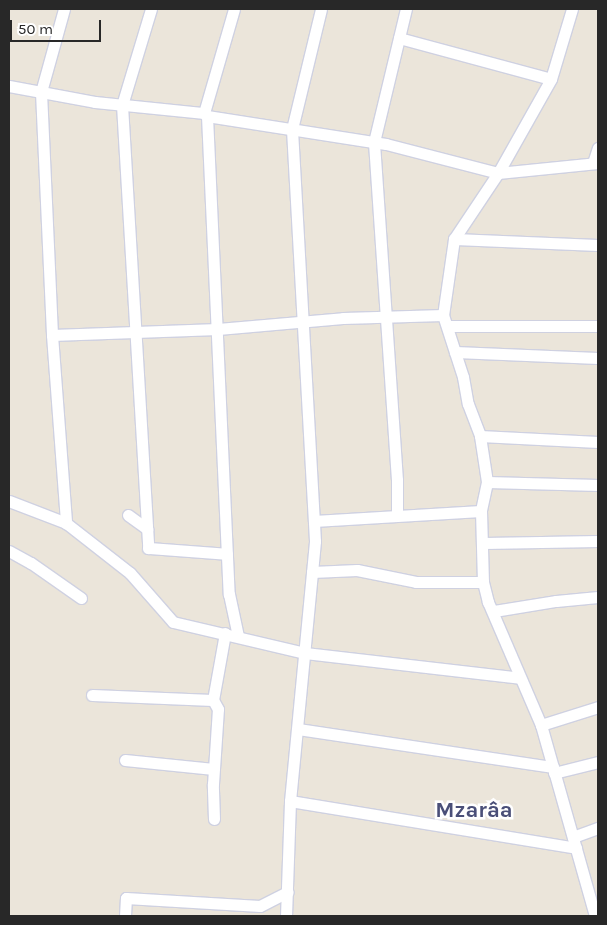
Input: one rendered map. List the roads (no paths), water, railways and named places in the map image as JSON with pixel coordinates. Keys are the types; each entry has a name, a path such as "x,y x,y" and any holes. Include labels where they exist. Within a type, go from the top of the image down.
{"street":[{"path":"64,9 41,92 52,335 66,523"},
{"path":"151,9 122,105 148,548 227,554"},
{"path":"234,9 206,114 218,329 229,594 238,636"},
{"path":"286,916 290,801 315,541 292,129 321,9"},
{"path":"397,515 374,142 406,9"},
{"path":"572,9 550,79 498,173 454,239 446,320 468,404 480,436 488,482 481,511 484,543 483,582 488,602 494,611 520,678 541,725 575,843 593,890 595,916"},
{"path":"399,38 550,79"},
{"path":"9,86 122,105 206,114 374,142 498,173 596,163 598,148"},
{"path":"454,239 598,245"},
{"path":"52,335 218,329 386,316 598,326"},
{"path":"455,352 598,358"},
{"path":"480,436 598,442"},
{"path":"488,482 598,485"},
{"path":"9,501 66,523 130,573 173,622 305,653 520,678"},
{"path":"314,521 481,511"},
{"path":"128,515 146,529"},
{"path":"484,543 598,542"},
{"path":"9,551 31,563 81,598"},
{"path":"312,572 357,570 416,582 483,582"},
{"path":"494,611 556,601 598,597"},
{"path":"214,819 214,769 218,709 213,700 225,633"},
{"path":"92,695 213,700"},
{"path":"541,725 598,708"},
{"path":"298,729 554,770 598,762"},
{"path":"125,760 214,769"},
{"path":"290,801 575,843 598,828"},
{"path":"125,916 126,898 260,906 288,892"}],"district":[{"name":"Mzarâa","path":"474,811"}]}
